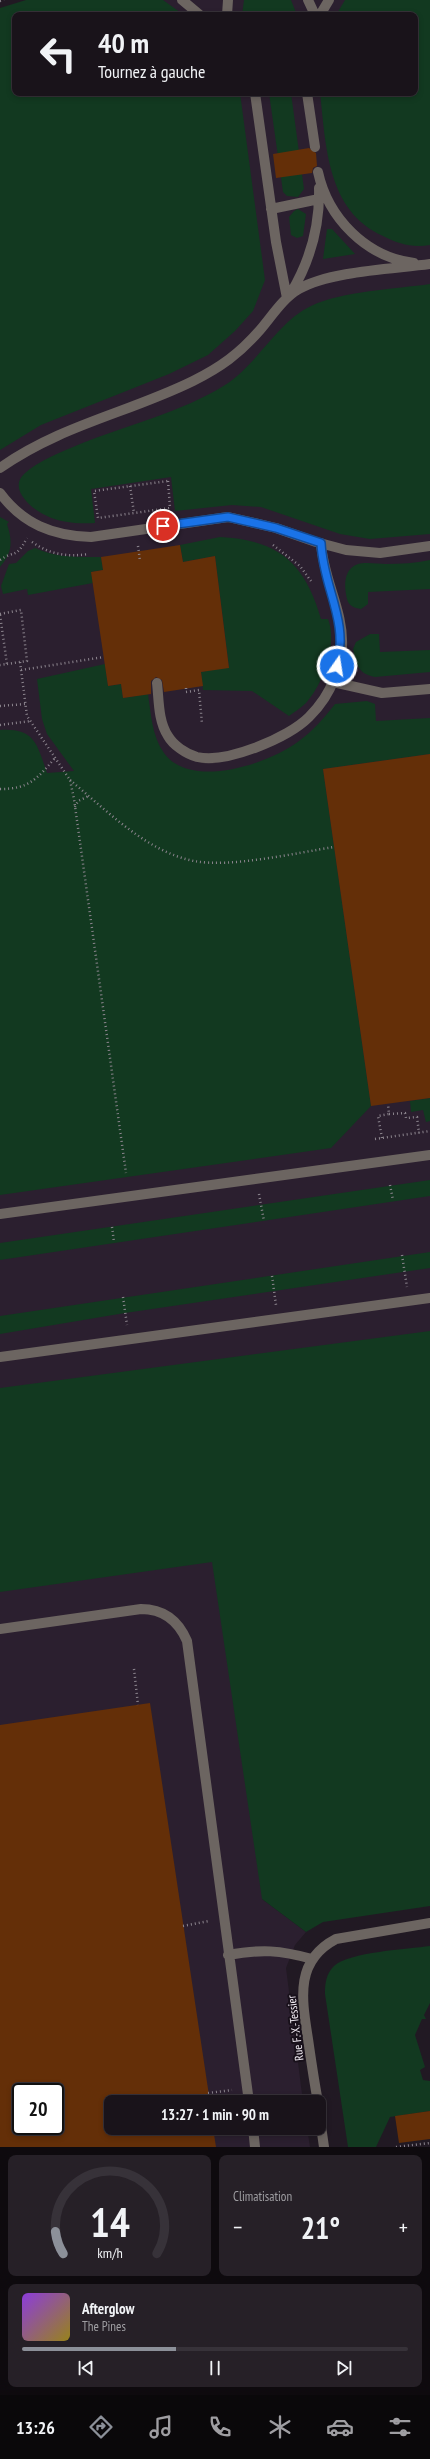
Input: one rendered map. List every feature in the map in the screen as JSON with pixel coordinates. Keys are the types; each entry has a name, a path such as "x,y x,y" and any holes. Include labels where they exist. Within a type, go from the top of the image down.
{"street":[{"path":"182,0 196,12"},
{"path":"227,12 228,0"},
{"path":"308,0 314,12"},
{"path":"322,12 329,0"},
{"path":"255,96 271,209 288,298"},
{"path":"307,96 315,147"},
{"path":"288,298 307,262 317,221 319,199 318,172 331,209 349,230 372,248 390,257 427,264"},
{"path":"271,209 319,199"},
{"path":"0,468 49,438 95,419 176,390 213,371 230,360 244,348 288,298 299,289 314,282 337,276 427,264"},
{"path":"0,493 17,512 35,525 54,533 71,536 91,536 228,517 276,528 346,550 380,553 430,546"},
{"path":"157,683 162,723 168,736 188,753 197,757 210,757 251,749 289,732 308,718 322,701 333,682 342,648 341,627 322,562 321,543"},
{"path":"333,682 382,693 430,689"},
{"path":"0,1214 430,1155"},
{"path":"0,1357 430,1298"},
{"path":"0,1629 141,1609 153,1609 163,1613 182,1630 186,1641 248,2095"},
{"name":"Rue F.-X.-Tessier","path":"317,2095 303,2002 305,1978 312,1959 327,1944 336,1939 430,1923"},
{"path":"228,1955 260,1950 277,1950 312,1959"},
{"path":"254,2135 255,2147"},
{"path":"322,2135 324,2147"}],"path":[{"path":"0,1 4,0"},
{"path":"168,481 170,508 98,518 94,491 130,486 168,481"},
{"path":"130,486 134,513"},
{"path":"22,534 43,549 58,555 72,556 95,553"},
{"path":"0,560 7,555 14,555 20,550 28,538"},
{"path":"268,542 300,566 314,584"},
{"path":"131,547 145,545"},
{"path":"138,546 140,561"},
{"path":"0,665 7,664 20,662 27,661 21,610 0,614 7,664"},
{"path":"21,670 104,657"},
{"path":"20,662 25,704 31,721 70,780 136,833 164,850 195,861 232,862 334,847"},
{"path":"186,688 186,692 199,690 202,724"},
{"path":"0,706 25,704"},
{"path":"0,725 31,721"},
{"path":"0,788 20,788 29,784 42,774 55,758"},
{"path":"70,780 126,1173"},
{"path":"75,807 78,801 90,796"},
{"path":"388,1104 389,1114"},
{"path":"382,1138 378,1116 389,1114 405,1113 406,1118 417,1117 419,1133"},
{"path":"375,1139 430,1131"},
{"path":"390,1185 393,1200"},
{"path":"261,1205 264,1221"},
{"path":"112,1227 114,1242"},
{"path":"402,1256 405,1272"},
{"path":"272,1276 274,1291"},
{"path":"123,1296 125,1313"},
{"path":"134,1669 138,1705"},
{"path":"183,1926 223,1918"},
{"path":"208,2094 247,2088"},
{"path":"396,2147 430,2143"}],"shaded area":[{"path":"45,0 430,0 430,1530 262,1899 306,1932 295,1945 286,1968 302,2095 104,2095 104,2135 308,2135 310,2147 0,2147 0,17 12,12 12,96 418,96 418,12 13,12"}],"green space":[{"path":"26,0 163,0 180,12 12,12 12,96 240,96 265,280 253,311 235,331 208,355 169,374 41,425 0,450 0,8"},
{"path":"244,0 291,0 296,12 242,12"},
{"path":"345,0 430,0 430,245 411,246 383,236 364,225 350,211 340,194 333,175 324,134 320,96 418,96 418,12 338,12"},
{"path":"269,96 291,96 304,189 298,197 287,196 283,192"},
{"path":"298,209 306,214 303,236 297,238 291,235 289,217"},
{"path":"327,229 332,229 355,254 323,259"},
{"path":"430,284 430,534 370,539 340,534 261,507 232,505 175,511 171,477 91,489 95,523 70,522 51,518 28,503 20,492 20,480 24,474 44,460 80,444 173,411 208,395 225,385 248,366 288,322 311,306 338,297 369,291"},
{"path":"0,517 9,522 7,524 11,542 7,557 0,567"},
{"path":"220,537 241,539 258,543 274,549 287,558 298,569 307,583 321,619 328,619 331,629 330,652 323,675 306,703 289,716 252,691 203,690 201,672 229,667 215,556 183,562 180,545"},
{"path":"35,548 51,554 76,557 101,557 103,570 91,572 93,583 28,595 27,589 3,594 1,586 9,564 16,563 28,551"},
{"path":"430,560 430,589 368,592 368,604 361,609 352,606 349,603 345,584 347,574 353,566 361,563 403,564"},
{"path":"370,634 379,634 380,652 430,650 430,672 375,677 369,676 361,671 355,659 353,649 356,642"},
{"path":"105,664 108,686 121,684 123,698 148,694 154,732 164,753 176,764 192,770 210,772 230,770 269,758 286,750 309,733 335,704 367,701 375,704 376,721 430,718 430,754 323,769 371,1106 331,1148 0,1195 0,730 12,730 28,735 37,746 47,773 74,771 47,734 42,719 37,679"},
{"path":"430,1098 430,1121 426,1122 423,1110 411,1112 410,1101"},
{"path":"430,1180 430,1196 0,1260 0,1243"},
{"path":"430,1252 430,1268 125,1313 0,1334 0,1316"},
{"path":"430,1331 430,1906 323,1922 306,1932 262,1899 212,1562 0,1592 0,1388"},
{"path":"430,1946 430,2003 424,2015 426,2019 422,2019 415,2035 425,2067 420,2070 423,2080 430,2081 430,2111 390,2117 376,2147 348,2147 325,1994 328,1975 334,1966 352,1957"}],"building":[{"path":"309,148 316,153 317,166 313,168 312,173 276,178 273,154"},
{"path":"180,545 183,562 215,556 229,668 201,672 203,686 164,692 162,680 156,677 151,681 151,694 123,698 121,684 108,686 91,572 103,570 101,557"},
{"path":"430,754 430,1098 371,1106 323,769"},
{"path":"150,1703 209,2095 104,2095 104,2135 214,2135 216,2147 0,2147 0,1725"},
{"path":"430,2111 430,2139 399,2143 395,2116"}],"route":[{"path":"163,526 203,519 228,517 247,520 276,528 321,543 322,562 338,610 341,627 342,648 337,666"}]}
